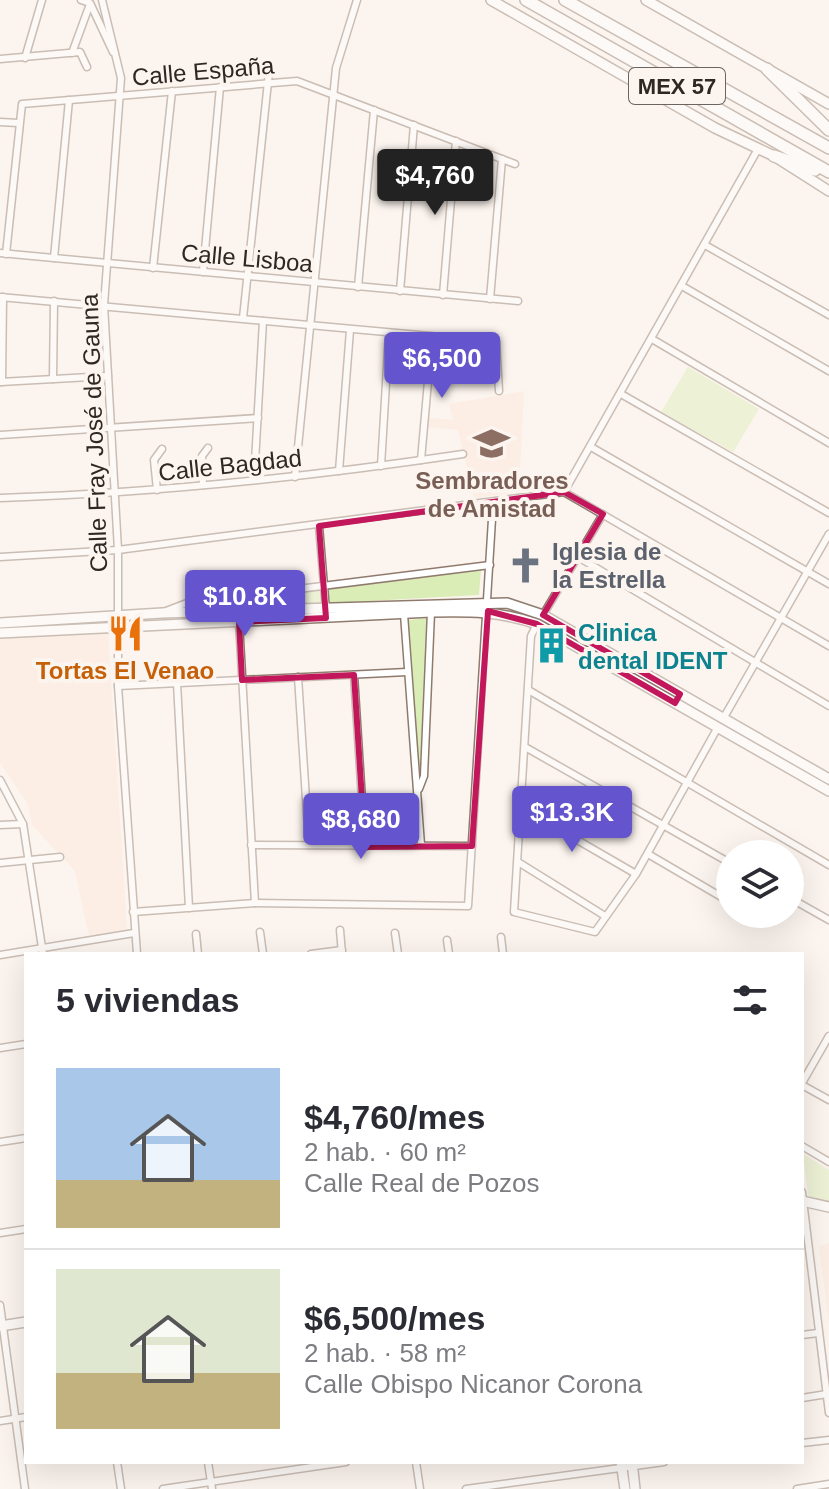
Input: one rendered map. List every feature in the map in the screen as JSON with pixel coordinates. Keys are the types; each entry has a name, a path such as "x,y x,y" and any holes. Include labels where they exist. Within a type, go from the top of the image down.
{"highway":[{"name":"MEX 57","path":"526,0 829,173"},
{"name":"MEX 57","path":"565,0 829,148"},
{"path":"767,69 829,130"},
{"path":"774,156 829,173"}],"main road":[{"path":"491,0 774,156 829,191"},
{"path":"646,0 829,104"},
{"path":"118,621 162,613 404,614 488,606"},
{"path":"0,633 45,626 118,621 239,622 326,613 488,606 540,620 763,747 829,779"},
{"path":"0,623 45,626"},
{"path":"763,747 829,791"},
{"path":"804,1203 829,1207"},
{"path":"1,1326 24,1322"},
{"path":"625,1489 627,1465"},
{"path":"627,1465 635,1489"}],"street":[{"path":"81,0 91,2"},
{"path":"102,0 116,55"},
{"path":"295,477 336,68 357,0"},
{"path":"25,58 39,1"},
{"path":"72,53 91,2"},
{"path":"91,2 116,55"},
{"path":"0,59 80,52 87,67"},
{"name":"Calle Fray José de Gauna","path":"116,55 121,95 104,305 118,550 118,686 137,952"},
{"path":"243,318 270,63"},
{"name":"Calle España","path":"18,123 22,104 297,81 515,164"},
{"path":"203,272 220,87"},
{"path":"153,268 172,91"},
{"path":"54,258 69,100"},
{"path":"358,287 374,110"},
{"path":"0,122 18,123 3,254"},
{"path":"400,291 414,125"},
{"path":"443,295 456,141"},
{"path":"564,492 758,149"},
{"path":"490,299 502,159"},
{"path":"705,245 829,315"},
{"name":"Calle Lisboa","path":"3,254 518,301"},
{"path":"682,286 829,371"},
{"path":"108,376 1,382 2,297 496,342 499,391"},
{"path":"53,379 54,301"},
{"path":"254,480 263,321"},
{"path":"339,471 350,330"},
{"path":"381,466 389,333"},
{"path":"421,460 432,337"},
{"path":"652,339 829,443"},
{"path":"451,379 497,369"},
{"path":"621,394 829,513"},
{"path":"0,435 258,418"},
{"path":"591,447 829,584"},
{"path":"203,485 202,456 208,448"},
{"path":"157,490 154,460 162,449"},
{"name":"Calle Bagdad","path":"0,498 114,495 295,477 463,454"},
{"path":"0,557 118,550 564,492 829,646"},
{"path":"133,912 255,903 468,906 493,503"},
{"path":"603,514 531,636 514,912 595,932 648,854 829,534"},
{"path":"319,526 326,613"},
{"path":"578,557 829,706"},
{"path":"162,613 187,603 490,565"},
{"path":"419,789 424,776 431,612"},
{"path":"404,614 413,776 419,789 421,845"},
{"path":"239,622 255,903"},
{"path":"118,686 407,672"},
{"path":"354,675 365,847"},
{"path":"298,677 309,845"},
{"path":"177,683 189,908"},
{"path":"530,691 829,865"},
{"path":"525,747 716,855"},
{"path":"0,780 23,824 42,952 134,933"},
{"path":"522,808 636,874"},
{"path":"0,825 23,824"},
{"path":"251,845 472,846"},
{"path":"648,854 716,894"},
{"path":"0,863 60,857"},
{"path":"518,862 605,916"},
{"path":"804,906 829,920"},
{"path":"340,930 342,952"},
{"path":"260,932 263,952"},
{"path":"395,933 398,952"},
{"path":"196,934 198,952"},
{"path":"501,937 503,952"},
{"path":"447,940 449,952"},
{"path":"0,955 24,953"},
{"path":"804,1080 828,1038"},
{"path":"0,1048 24,1044"},
{"path":"804,1085 829,1100"},
{"path":"0,1142 24,1138"},
{"path":"804,1147 829,1162"},
{"path":"804,1203 829,1413"},
{"path":"0,1233 24,1229"},
{"path":"804,1277 811,1276"},
{"path":"0,1305 25,1489"},
{"path":"804,1335 818,1333"},
{"path":"804,1398 827,1394"},
{"path":"0,1421 24,1417"},
{"path":"804,1443 829,1440"},
{"path":"117,1464 121,1489"},
{"path":"208,1464 211,1486"},
{"path":"163,1489 211,1486 335,1464"},
{"path":"416,1464 420,1489"},
{"path":"466,1489 627,1465"},
{"path":"797,1489 829,1484"}],"highlighted area":[{"path":"564,492 603,514 543,615 680,694 675,703 537,624 488,611 472,846 365,847 354,675 242,680 239,622 326,618 319,526"}],"shaded area":[{"name":"Sembradores de Amistad","path":"524,391 519,492 474,498 458,430 428,427 428,418 453,420 449,404"},
{"path":"108,633 127,930 89,936 75,871 32,825 28,804 0,763 0,638"},
{"path":"829,1243 829,1323 819,1246"}],"green space":[{"path":"688,367 759,409 733,452 661,412"},
{"path":"481,570 479,595 203,610 203,606"},
{"path":"429,618 420,777 418,778 407,620"},
{"path":"804,1155 829,1170 829,1203 809,1200"}],"place":[{"name":"Sembradores de Amistad","path":"492,443"},
{"name":"Iglesia de la Estrella","path":"526,565"},
{"name":"Tortas El Venao","path":"125,633"},
{"name":"Clinica dental IDENT","path":"552,646"}]}
